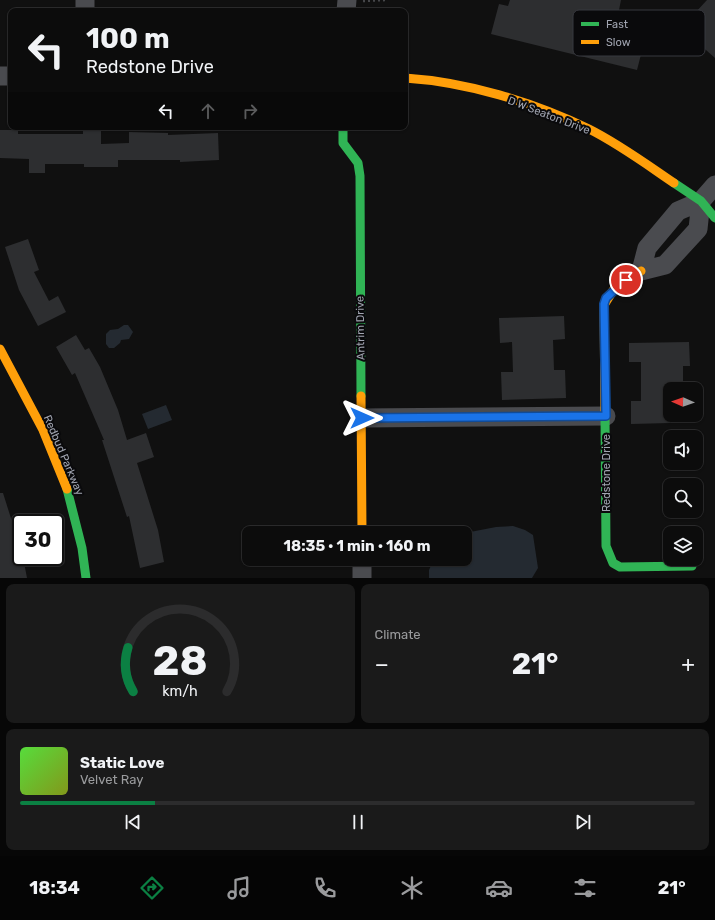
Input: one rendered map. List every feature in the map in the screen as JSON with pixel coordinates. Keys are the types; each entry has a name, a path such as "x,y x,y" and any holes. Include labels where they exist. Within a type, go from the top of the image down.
{"street":[{"name":"D W Seaton Drive","path":"408,78 421,79 483,90 565,118 589,129 619,146 701,201 715,218"},
{"name":"Antrim Drive","path":"343,130 343,142 358,163 360,176 359,252 362,526"},
{"path":"641,271 647,248 678,211 701,201 715,185"},
{"name":"Redstone Drive","path":"692,566 620,567 613,563 608,555 606,536 604,304 606,298 614,290 641,271 665,265 698,229 701,201"},
{"name":"Redbud Parkway","path":"0,349 18,379 52,451 70,500 80,538 86,578"},
{"path":"362,418 606,416"},
{"path":"362,566 362,578"}],"path":[{"path":"347,4 386,0"}],"shaded area":[{"path":"124,325 128,325 133,332 129,339 121,340 120,343 114,348 109,348 106,344 106,334 110,330 118,329"},
{"path":"166,405 172,420 148,429 142,414"},
{"path":"513,526 525,530 533,535 538,568 532,578 429,578 431,566 472,566 472,532 496,527"}],"building":[{"path":"510,0 621,0 619,10 573,10 573,54 491,34 499,4 508,6"},
{"path":"707,0 715,0 715,58 705,49 705,10 698,10"},
{"path":"580,56 641,56 637,70"},
{"path":"0,130 18,130 18,134 83,134 83,131 101,130 101,144 129,143 129,132 168,133 168,135 218,133 219,160 180,162 180,160 118,160 118,167 84,167 84,164 45,164 45,173 29,173 29,159 0,158"},
{"path":"28,239 39,270 34,272 49,301 58,296 66,312 38,326 19,290 5,247"},
{"path":"564,316 565,339 553,340 554,370 565,370 566,398 502,400 501,372 513,372 512,342 500,343 499,318"},
{"path":"76,335 85,350 89,348 100,367 118,410 127,440 146,433 154,457 137,463 158,530 164,562 140,568 129,516 127,517 102,440 104,440 75,373 72,375 56,347"},
{"path":"689,342 690,366 683,366 683,382 663,382 663,422 670,423 631,424 631,401 641,401 641,362 629,362 629,343"},
{"path":"0,493 3,493 12,522 12,566 25,566 27,578 0,578"}],"traffic: fast":[{"path":"343,130 343,143 358,163 360,176 361,396"},
{"path":"674,183 701,201 715,218"},
{"path":"605,416 606,546 613,563 620,567 692,566"},
{"path":"67,489 82,548 86,578"}],"traffic: slow":[{"path":"408,78 428,80 476,89 523,102 568,119 611,141 674,183"},
{"path":"605,416 604,305 614,289 641,271"},
{"path":"0,349 43,430 67,489"},
{"path":"361,396 362,526"}],"route":[{"path":"362,418 606,416 604,304 606,298 626,280"}]}
